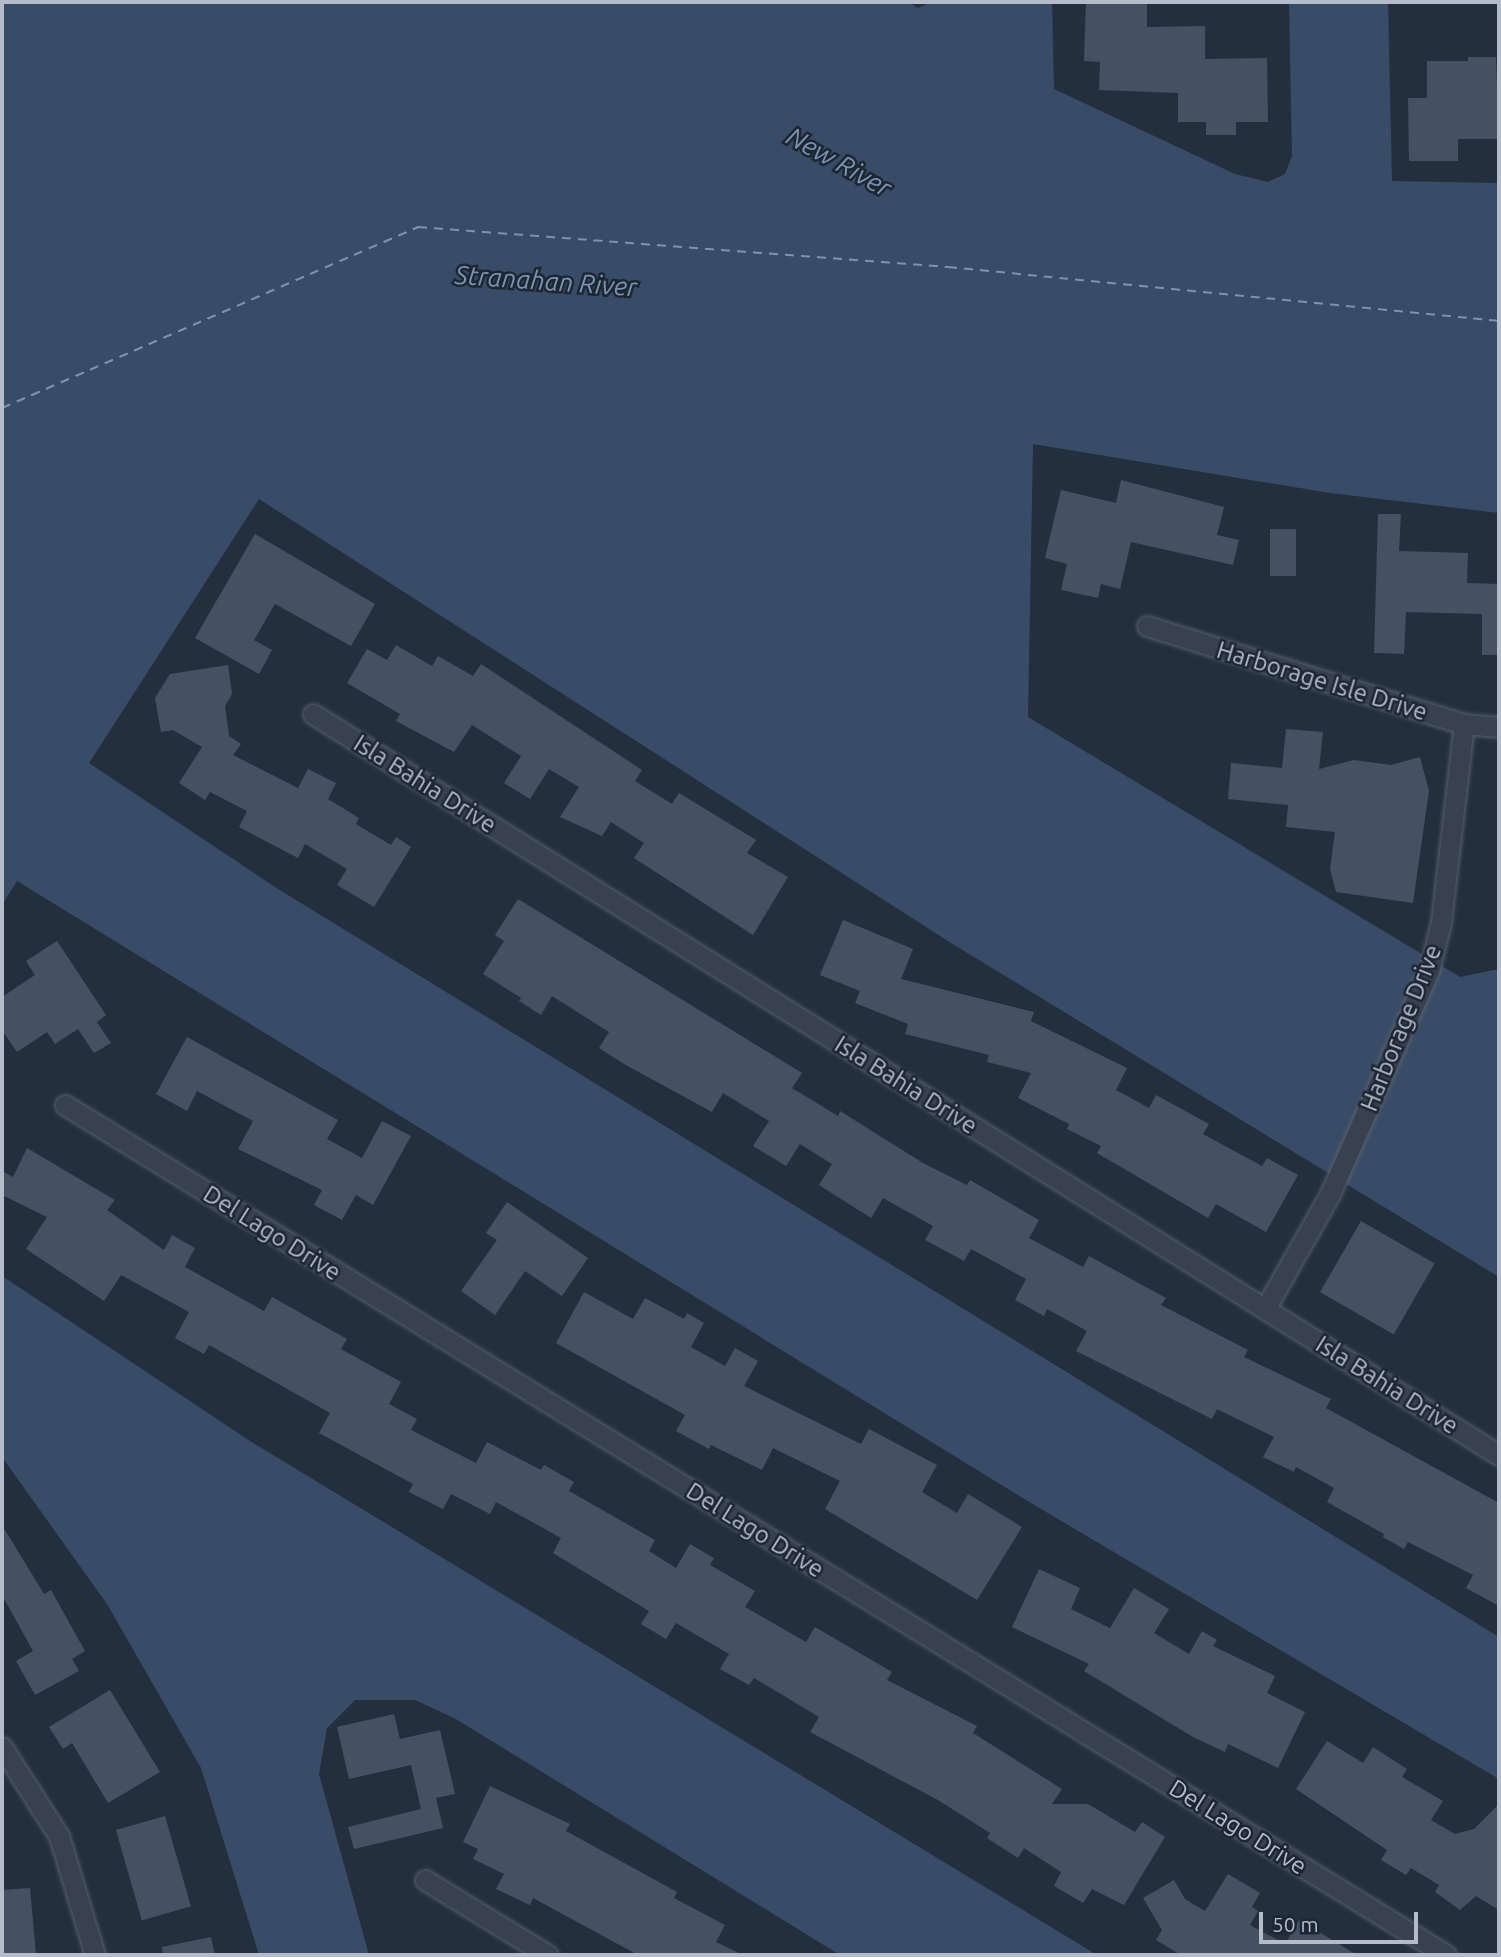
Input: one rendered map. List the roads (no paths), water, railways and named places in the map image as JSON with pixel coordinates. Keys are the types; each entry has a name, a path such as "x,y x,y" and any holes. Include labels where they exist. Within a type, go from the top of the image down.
{"street":[{"name":"Harborage Isle Drive","path":"1147,626 1464,724 1499,727"},
{"name":"Isla Bahia Drive","path":"313,714 1499,1455"},
{"name":"Harborage Drive","path":"1265,1309 1330,1194 1383,1080 1429,971 1441,922 1464,724"},
{"name":"Del Lago Drive","path":"65,1105 1446,1955"},
{"path":"2,1747 59,1836 95,1955"},
{"path":"425,1880 548,1955"}],"water":[{"path":"2,2 908,2 918,8 931,2 1052,2 1054,89 1235,174 1268,182 1285,174 1292,156 1289,2 1388,2 1392,181 1499,183 1499,513 1330,493 1033,444 1028,717 1460,977 1499,969 1499,1277 951,943 259,499 89,763 278,889 1499,1637 1499,1779 1041,1509 17,881 2,905"},
{"path":"2,1276 250,1441 1097,1955 840,1955 456,1719 415,1700 355,1700 327,1728 319,1774 369,1955 259,1955 201,1768 107,1604 2,1457"}],"water label":[{"name":"New River","path":"839,162"},
{"name":"Stranahan River","path":"546,281"}]}
